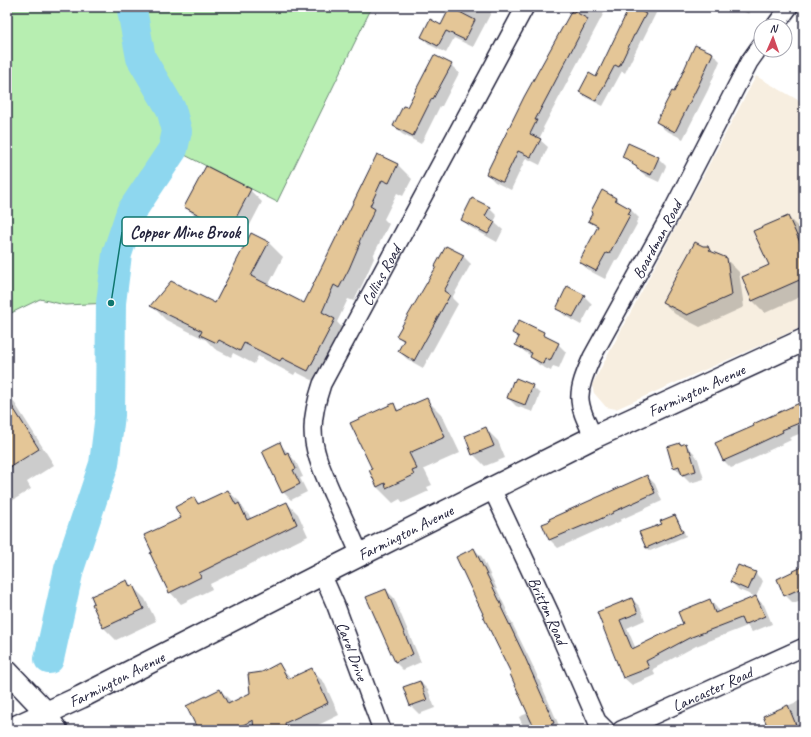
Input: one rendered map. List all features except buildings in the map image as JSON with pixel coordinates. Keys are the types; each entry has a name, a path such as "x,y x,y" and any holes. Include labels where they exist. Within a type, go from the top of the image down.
{"highway":[{"name":"Farmington Avenue","path":"9,730 53,722 81,697 322,574 594,437 804,340"}],"main road":[{"path":"7,671 53,722"}],"street":[{"name":"Collins Road","path":"360,555 315,450 313,417 316,402 322,384 525,7"},
{"path":"781,18 789,7"},
{"name":"Boardman Road","path":"594,437 580,408 581,385 592,357 668,218 753,56"},
{"name":"Britton Road","path":"492,489 550,613 597,722 606,730"},
{"name":"Carol Drive","path":"322,574 336,606 382,730"},
{"name":"Lancaster Road","path":"621,730 804,647"}],"shaded area":[{"path":"756,76 798,100 804,109 804,326 616,409 606,407 594,393 592,385"}],"green space":[{"path":"7,7 372,7 277,202 173,149 131,212 117,254 111,303 65,305 40,299 7,315"}],"waterway":[{"path":"49,659 69,569 104,464 110,415 111,303 117,254 131,212 173,149 177,131 171,109 141,58 132,10 133,7"}],"place":[{"name":"Copper Mine Brook","path":"111,303"}]}
